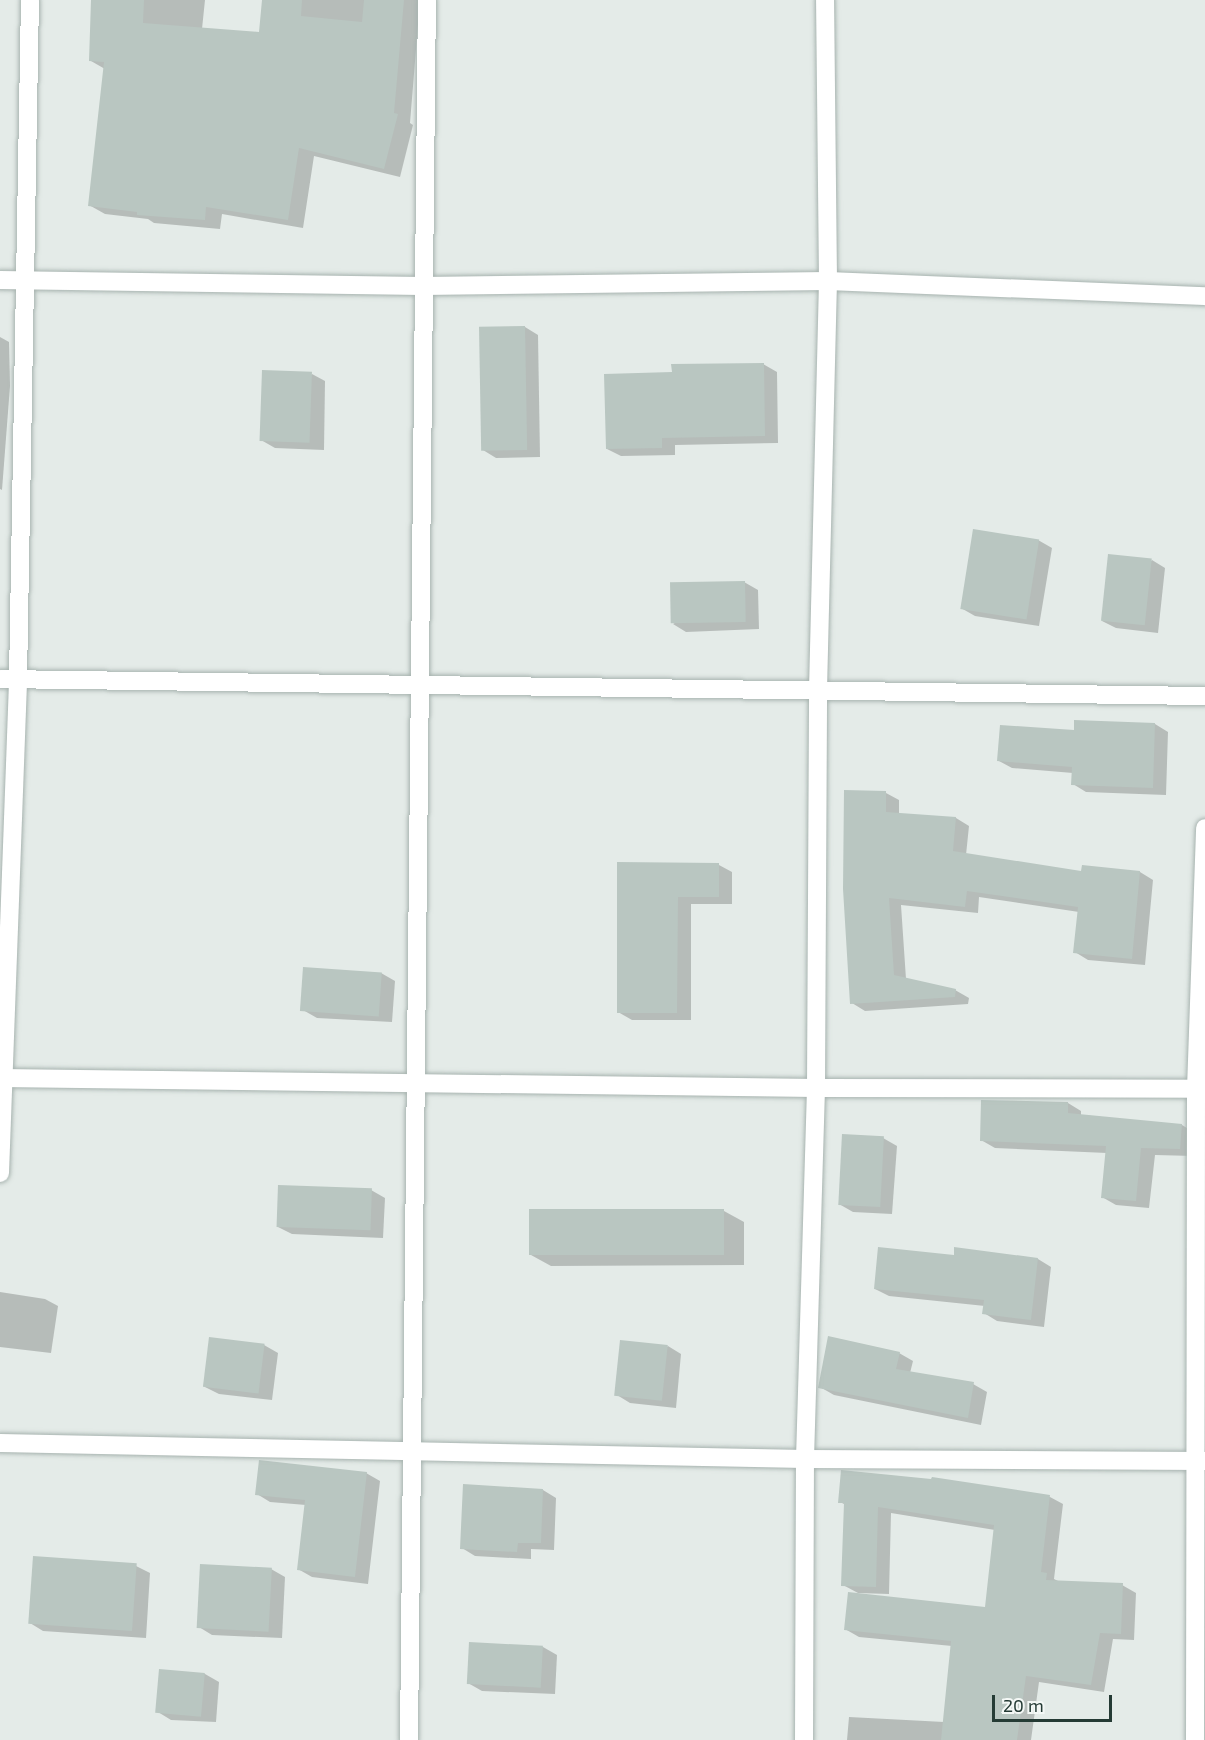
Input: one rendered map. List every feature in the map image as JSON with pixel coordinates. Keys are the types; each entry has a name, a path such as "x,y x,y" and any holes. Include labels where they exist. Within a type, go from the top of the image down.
{"street":[{"path":"0,1173 9,679 24,281 30,0"},
{"path":"409,1740 422,286 427,0"},
{"path":"804,1740 805,1458 816,1088 818,690 828,281 825,0"},
{"path":"0,280 422,286 828,281 1205,296"},
{"path":"9,679 1205,696"},
{"path":"1195,1740 1200,1461 1200,1089 1205,828"},
{"path":"2,1078 816,1088 1200,1089"},
{"path":"0,1443 805,1458 1200,1461"}],"building":[{"path":"91,0 144,0 143,23 259,32 262,0 302,0 301,16 362,22 364,0 404,0 394,113 398,114 384,169 299,148 288,220 206,207 205,220 137,215 137,212 88,206 104,62 89,61"},
{"path":"525,326 527,450 481,451 479,327"},
{"path":"764,363 765,436 662,438 662,448 606,449 604,374 672,372 671,364"},
{"path":"262,370 312,372 309,443 260,441"},
{"path":"973,529 1039,539 1027,619 960,609"},
{"path":"1108,554 1152,559 1145,625 1101,621"},
{"path":"745,581 746,622 671,623 670,582"},
{"path":"1074,720 1155,723 1153,788 1071,785 1072,767 997,761 1000,725 1074,730"},
{"path":"844,790 886,791 886,812 956,817 953,851 1081,871 1082,865 1140,871 1132,959 1073,953 1078,907 967,891 965,907 889,898 894,975 956,989 955,997 850,1004 843,889"},
{"path":"617,862 719,863 719,897 678,897 677,1013 617,1013"},
{"path":"303,967 382,973 379,1016 300,1011"},
{"path":"981,1100 1068,1102 1068,1113 1182,1124 1180,1149 1141,1148 1136,1201 1101,1198 1106,1146 980,1141"},
{"path":"842,1134 884,1136 880,1207 838,1205"},
{"path":"278,1185 372,1188 370,1230 277,1227"},
{"path":"529,1209 724,1209 724,1255 529,1255"},
{"path":"878,1247 954,1255 954,1247 1038,1258 1031,1320 982,1314 984,1300 874,1289"},
{"path":"828,1336 900,1352 896,1369 974,1382 968,1418 818,1388"},
{"path":"209,1337 265,1344 258,1393 203,1387"},
{"path":"620,1340 668,1345 662,1401 614,1396"},
{"path":"259,1460 367,1472 355,1577 297,1570 305,1500 255,1495"},
{"path":"841,1470 931,1479 932,1477 1050,1495 1041,1572 1047,1573 1046,1580 1123,1583 1121,1634 1100,1633 1091,1685 1026,1676 1017,1740 941,1740 951,1641 844,1630 848,1592 985,1607 994,1525 878,1507 876,1587 841,1586 844,1503 838,1503"},
{"path":"463,1484 543,1489 541,1543 518,1543 517,1552 460,1549"},
{"path":"33,1556 137,1563 132,1631 28,1624"},
{"path":"200,1564 272,1568 269,1632 197,1628"},
{"path":"469,1642 543,1646 541,1688 467,1684"},
{"path":"159,1669 205,1673 201,1717 155,1713"}]}
